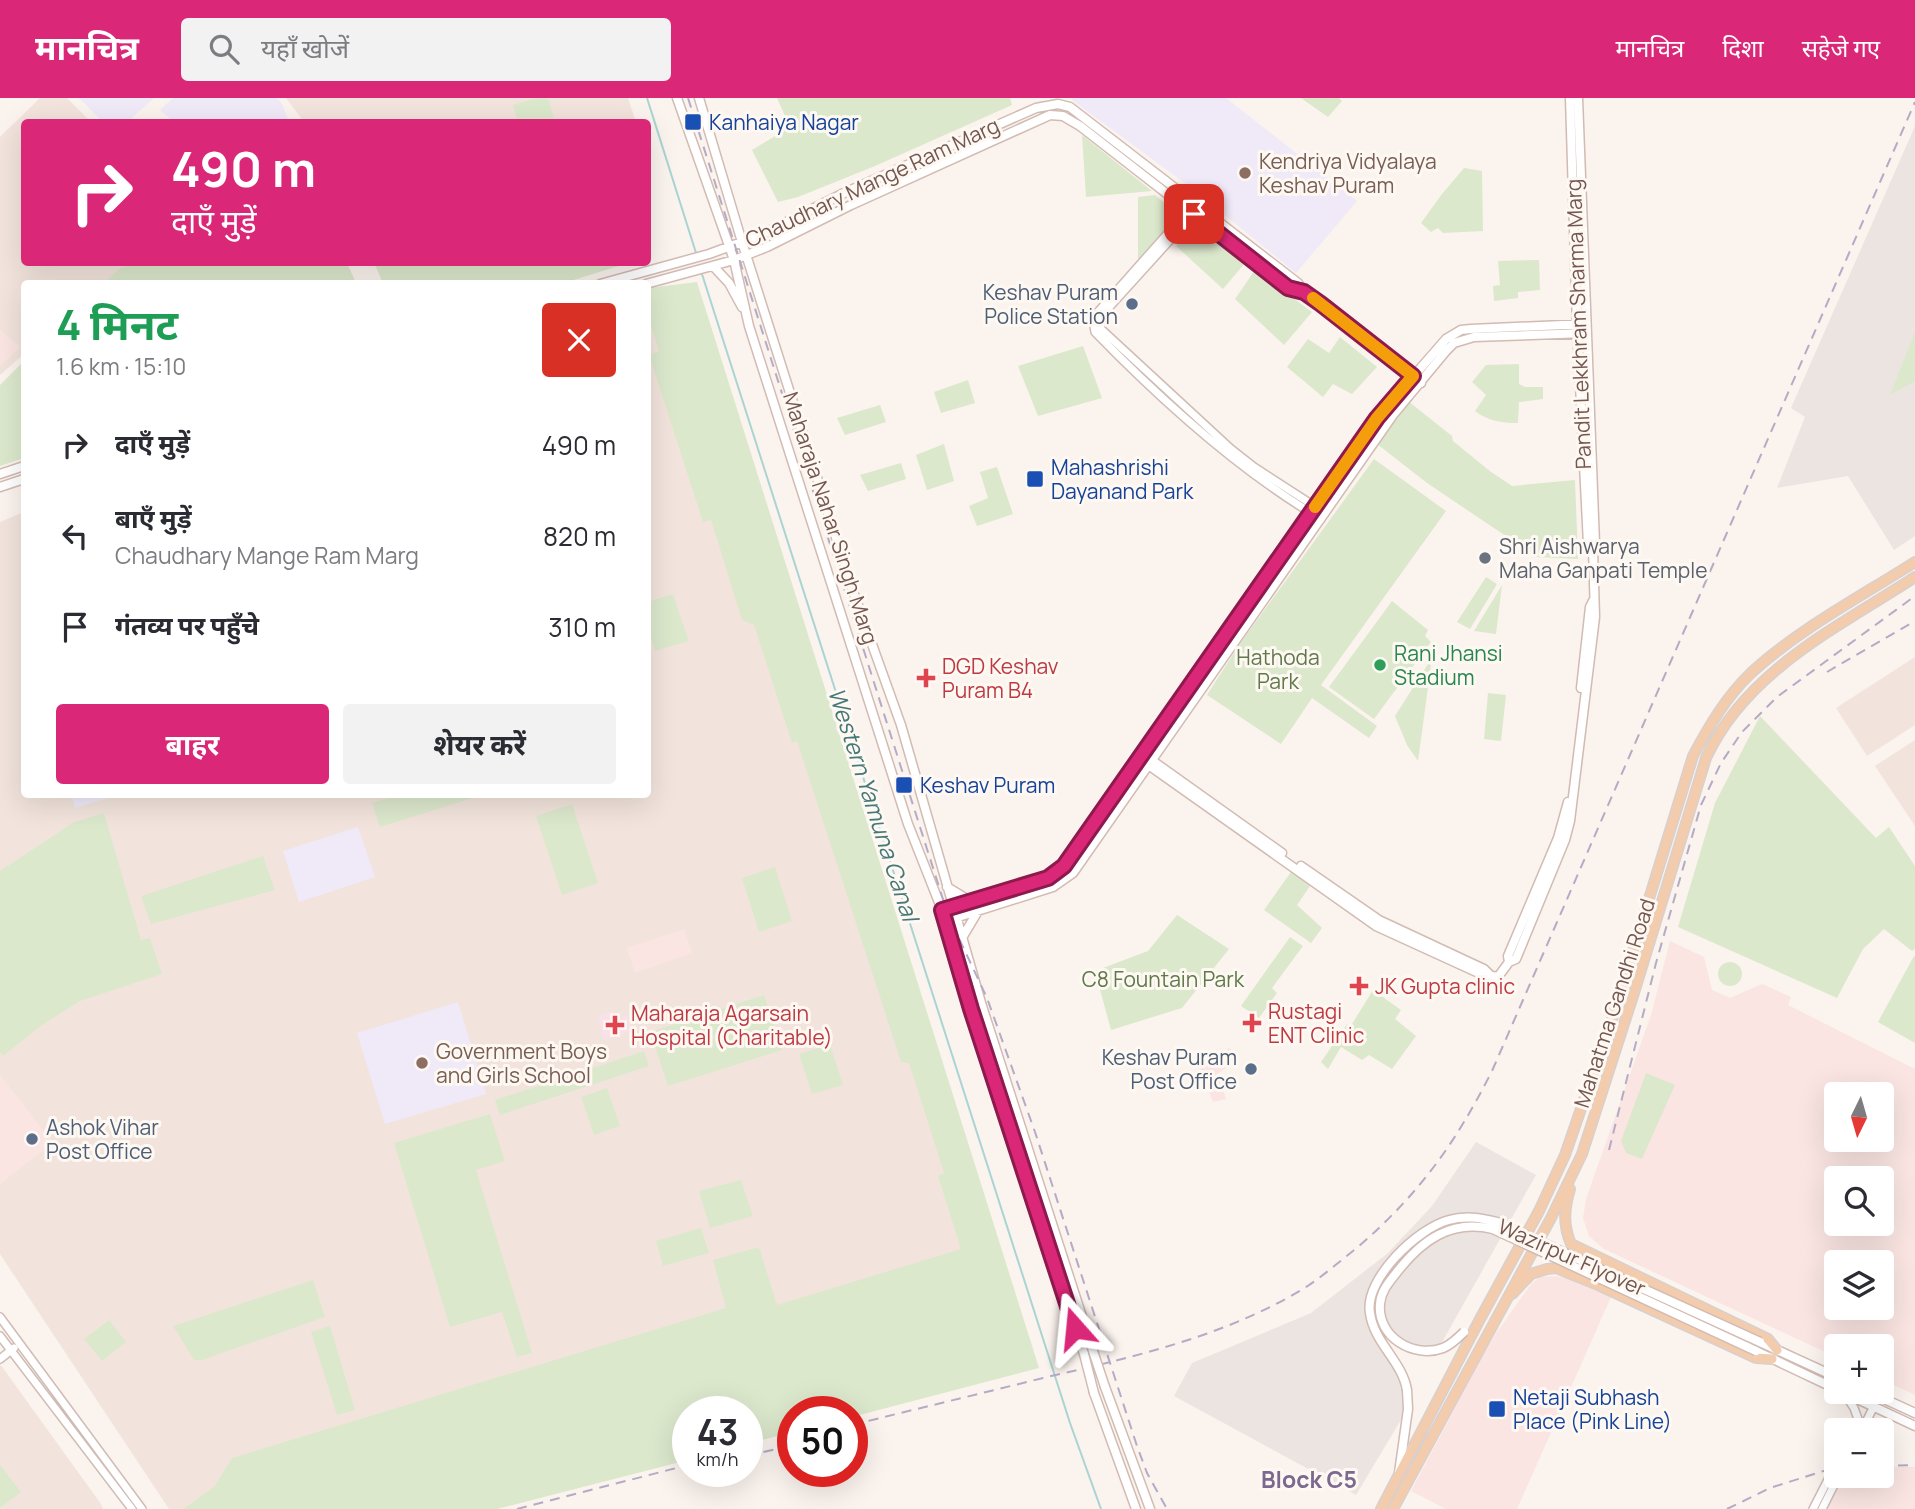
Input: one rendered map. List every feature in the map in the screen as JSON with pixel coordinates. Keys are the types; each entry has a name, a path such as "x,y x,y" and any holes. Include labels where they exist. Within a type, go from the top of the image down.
{"main road":[{"name":"Maharaja Nahar Singh Marg","path":"677,98 730,247 748,316 908,824 946,921 1080,1341 1094,1393 1136,1509"},
{"name":"Maharaja Nahar Singh Marg","path":"699,98 854,594 901,724 962,938 1105,1387 1150,1509"},
{"name":"Pandit Lekkhram Sharma Marg","path":"1142,756 1376,926 1476,971 1498,977 1509,962 1508,956 1567,820 1587,665 1590,607 1593,601 1595,544 1570,98"},
{"name":"Pandit Lekkhram Sharma Marg","path":"1578,98 1582,329"},
{"name":"Chaudhary Mange Ram Marg","path":"614,280 709,254 761,235 844,193 1046,104 1070,107 1194,209"},
{"name":"Chaudhary Mange Ram Marg","path":"651,283 734,260 767,247 851,205 1049,115 1063,116 1080,125 1298,283 1304,292 1421,383"},
{"path":"713,266 729,284 748,316"},
{"path":"942,910 1055,875 1064,866 1377,418 1446,339 1461,330 1582,329"},
{"path":"946,921 1053,887 1067,879 1393,415 1454,343 1463,338 1582,329"},
{"path":"1400,366 1423,365"},
{"path":"0,474 21,467"},
{"path":"0,487 21,480"},
{"name":"Mahatma Gandhi Road","path":"1381,1509 1539,1211 1564,1155 1612,1019 1693,756 1708,727 1751,674 1786,645 1915,562"},
{"name":"Mahatma Gandhi Road","path":"1392,1509 1551,1218 1578,1160 1634,992 1706,758 1718,732 1760,682 1796,654 1915,577"},
{"path":"947,887 971,901"},
{"path":"962,938 979,911"},
{"path":"1578,1160 1564,1216 1565,1230 1571,1244 1768,1339 1774,1354 1824,1382"},
{"name":"Wazirpur Flyover","path":"1398,1476 1408,1409 1408,1390 1397,1362 1383,1345 1373,1324 1369,1303 1373,1289 1393,1261 1419,1236 1448,1220 1464,1217 1497,1222 1760,1342 1774,1354"},
{"name":"Wazirpur Flyover","path":"1480,1319 1445,1347 1433,1351 1408,1348 1388,1334 1381,1320 1380,1305 1387,1284 1418,1247 1448,1229 1480,1226 1493,1229 1756,1351 1774,1354"},
{"path":"1581,1278 1592,1256"},
{"path":"1501,1307 1531,1274 1556,1268 1756,1358 1774,1354 1824,1373"},
{"path":"1894,1403 1915,1413"},
{"path":"1869,1404 1915,1426"}],"street":[{"path":"1194,209 1104,313 1100,321 1101,329 1231,449 1323,516"},
{"path":"0,1317 142,1509"},
{"path":"0,1336 132,1509"},
{"path":"0,1359 20,1344"},
{"path":"1868,1418 1874,1406"},
{"path":"1813,1509 1824,1487"},
{"path":"1822,1509 1832,1488"}],"shaded area":[{"path":"40,98 67,98 88,119 21,119 21,266 126,266 110,280 21,280 21,357 0,375 0,137"},
{"path":"79,98 154,98 130,119 100,119"},
{"path":"173,98 277,98 288,119 170,119 160,110"},
{"path":"286,98 628,98 635,119 302,119"},
{"name":"Kendriya Vidyalaya Keshav Puram","path":"1226,98 1357,201 1296,273 1194,190 1072,100"},
{"path":"1915,126 1915,536 1894,550 1848,476 1777,488 1805,417 1791,408"},
{"path":"681,295 972,1264 210,1509 169,1509 0,1254 0,522 21,513 21,798 651,798 651,304"},
{"path":"0,330 20,347 0,366"},
{"path":"1915,657 1915,725 1867,756 1836,708"},
{"path":"1915,740 1915,826 1875,766"},
{"path":"72,798 108,798 75,808"},
{"path":"358,827 375,877 299,902 283,851"},
{"path":"684,929 692,953 635,973 627,948"},
{"path":"1670,941 1704,957 1712,990 1730,998 1762,984 1791,997 1788,1005 1915,1069 1915,1395 1894,1385 1894,1334 1824,1334 1824,1351 1604,1249 1589,1236 1583,1218 1586,1199 1651,1015"},
{"name":"Government Boys and Girls School","path":"458,1002 486,1094 385,1124 357,1033"},
{"name":"Maharaja Agarsain Hospital (Charitable)","path":"614,1011 617,1018 627,1015 632,1031 604,1040 597,1016"},
{"path":"1229,1048 1236,1053 1229,1063 1231,1065 1217,1074 1226,1099 1213,1102 1200,1067 1215,1061"},
{"path":"0,1075 53,1143 0,1184"},
{"path":"1476,1142 1536,1175 1441,1344 1427,1347 1411,1344 1395,1333 1388,1322 1375,1340 1394,1363 1403,1384 1405,1399 1402,1418 1356,1495 1174,1396 1192,1363 1311,1313 1388,1253 1432,1206"},
{"path":"1556,1276 1575,1280 1611,1297 1517,1509 1446,1509 1411,1491 1497,1332 1531,1284 1540,1277"},
{"path":"0,1364 101,1504 103,1509 0,1509"},
{"path":"1915,1467 1915,1509 1827,1509 1838,1488 1894,1488 1894,1468"}],"green space":[{"path":"537,98 548,98 554,119 517,119 513,105"},
{"path":"777,98 1010,98 1012,105 875,166 798,197 778,202 752,150 790,127"},
{"path":"1301,98 1339,98 1342,101 1328,117"},
{"path":"1082,135 1152,191 1086,197"},
{"path":"1464,168 1482,171 1483,231 1443,233 1438,228 1431,232 1421,223"},
{"path":"1155,195 1179,215 1138,262 1138,197"},
{"path":"1195,222 1245,263 1223,289 1176,246"},
{"path":"1539,260 1540,290 1518,292 1518,298 1494,301 1493,286 1500,285 1498,261"},
{"path":"126,266 348,266 355,280 107,280"},
{"path":"375,266 618,266 574,280 382,280"},
{"path":"1255,270 1312,312 1284,345 1235,299"},
{"path":"697,282 1039,1368 868,1413 868,1396 777,1396 777,1436 763,1440 763,1396 672,1396 672,1464 497,1509 183,1509 214,1487 232,1458 726,1308 713,1260 759,1247 777,1305 961,1249 938,1176 944,1173 909,1063 901,1062 797,741 792,743 754,625 742,620 711,520 703,522 651,361 651,354 659,351 651,325 651,288"},
{"path":"1915,332 1915,381 1890,395"},
{"path":"1340,337 1377,367 1352,394 1333,384 1323,397 1287,367 1308,339 1329,353"},
{"path":"1083,346 1102,398 1038,416 1018,366"},
{"path":"21,364 21,459 0,466 0,385"},
{"path":"1519,364 1519,384 1525,387 1543,387 1543,399 1519,402 1518,423 1495,421 1475,411 1486,395 1472,382 1486,365"},
{"path":"968,380 975,403 941,413 934,392"},
{"path":"1408,401 1452,436 1453,441 1512,486 1575,480 1578,559 1537,557 1427,483 1377,444"},
{"path":"880,405 886,422 845,435 837,418"},
{"path":"944,444 954,481 927,490 916,455"},
{"name":"Hathoda Park","path":"1374,459 1446,511 1321,685 1377,726 1369,738 1312,698 1281,744 1207,695 1239,645"},
{"path":"901,463 906,479 868,491 860,475"},
{"path":"997,467 1013,514 977,526 969,506 988,498 980,472"},
{"path":"1486,577 1497,584 1470,629 1457,622"},
{"path":"1502,585 1496,634 1474,631"},
{"path":"673,594 689,641 655,651 651,637 651,601"},
{"name":"Rani Jhansi Stadium","path":"1392,601 1428,630 1425,636 1431,642 1374,719 1329,687"},
{"path":"1428,664 1431,665 1418,761 1407,745 1395,716"},
{"path":"1488,693 1506,695 1501,741 1484,739"},
{"path":"1760,716 1876,838 1889,827 1915,866 1915,949 1912,951 1884,929 1863,949 1837,998 1678,927 1715,803"},
{"path":"388,798 472,798 380,827 372,803"},
{"path":"572,804 598,883 562,895 536,816"},
{"path":"104,813 141,940 150,938 162,974 80,1001 42,1025 3,1056 0,1052 0,871 74,822"},
{"path":"263,856 275,890 151,924 141,896"},
{"path":"775,867 792,921 759,932 742,878"},
{"path":"1291,872 1310,886 1297,905 1322,928 1311,943 1264,910"},
{"name":"C8 Fountain Park","path":"1177,915 1229,949 1182,1008 1111,1030 1095,971 1148,951"},
{"path":"1290,937 1303,946 1272,988 1277,993 1259,1018 1241,1006"},
{"path":"1915,956 1915,1043 1878,1022"},
{"path":"1730,962 1739,965 1742,974 1739,983 1730,986 1721,983 1718,974 1721,965"},
{"path":"1373,990 1401,1010 1395,1019 1416,1036 1392,1069 1369,1055 1362,1060 1341,1047 1328,1069 1321,1062 1347,1024 1352,1024"},
{"path":"764,995 782,1050 668,1086 650,1032"},
{"path":"830,1044 843,1085 812,1094 799,1054"},
{"path":"644,1051 649,1066 500,1115 495,1100"},
{"path":"1646,1073 1675,1085 1642,1159 1626,1153 1621,1141"},
{"path":"607,1088 620,1126 594,1135 581,1097"},
{"path":"490,1114 505,1161 476,1170 532,1353 517,1357 502,1312 450,1327 394,1143"},
{"path":"741,1180 753,1216 710,1228 699,1191"},
{"path":"701,1228 709,1253 663,1266 656,1241"},
{"path":"313,1280 325,1317 202,1360 194,1360 173,1326"},
{"path":"109,1320 126,1342 102,1361 84,1339"},
{"path":"330,1326 355,1410 337,1415 311,1332"},
{"path":"0,1465 21,1492 0,1508"}],"waterway":[{"name":"Western Yamuna Canal","path":"647,98 697,256"},
{"name":"Western Yamuna Canal","path":"701,271 1070,1423 1101,1509"}],"railway":[{"path":"688,98 948,915 987,998 1035,1132 1137,1446 1147,1473 1167,1509"},
{"path":"868,1421 1144,1353 1177,1344 1241,1320 1273,1306 1324,1274 1380,1227 1418,1187 1450,1145 1492,1071 1915,102"},
{"path":"1609,1150 1656,963 1701,805 1721,763 1742,732 1777,697 1915,596"},
{"path":"1827,672 1915,621"},
{"path":"763,1452 777,1449"},
{"path":"1894,1466 1915,1465"},
{"path":"517,1509 672,1469"},
{"path":"1727,1509 1770,1488 1824,1471"}],"slow traffic":[{"path":"1313,298 1413,376 1377,418 1315,507"}],"place":[{"name":"Kanhaiya Nagar","path":"693,122"},
{"name":"Kendriya Vidyalaya Keshav Puram","path":"1245,173"},
{"name":"Keshav Puram Police Station","path":"1132,304"},
{"name":"Mahashrishi Dayanand Park","path":"1035,479"},
{"name":"Shri Aishwarya Maha Ganpati Temple","path":"1485,558"},
{"name":"Rani Jhansi Stadium","path":"1380,665"},
{"name":"DGD Keshav Puram B4","path":"926,678"},
{"name":"Keshav Puram","path":"904,785"},
{"name":"JK Gupta clinic","path":"1359,986"},
{"name":"Rustagi ENT Clinic","path":"1252,1023"},
{"name":"Maharaja Agarsain Hospital (Charitable)","path":"615,1025"},
{"name":"Government Boys and Girls School","path":"422,1063"},
{"name":"Keshav Puram Post Office","path":"1251,1069"},
{"name":"Ashok Vihar Post Office","path":"32,1139"},
{"name":"Netaji Subhash Place (Pink Line)","path":"1497,1409"}],"district":[{"name":"Block C5","path":"1309,1479"}],"route":[{"path":"1075,1328 971,1009 942,910 1048,878 1064,866 1377,418 1413,376 1304,292 1292,291 1194,214"}]}
